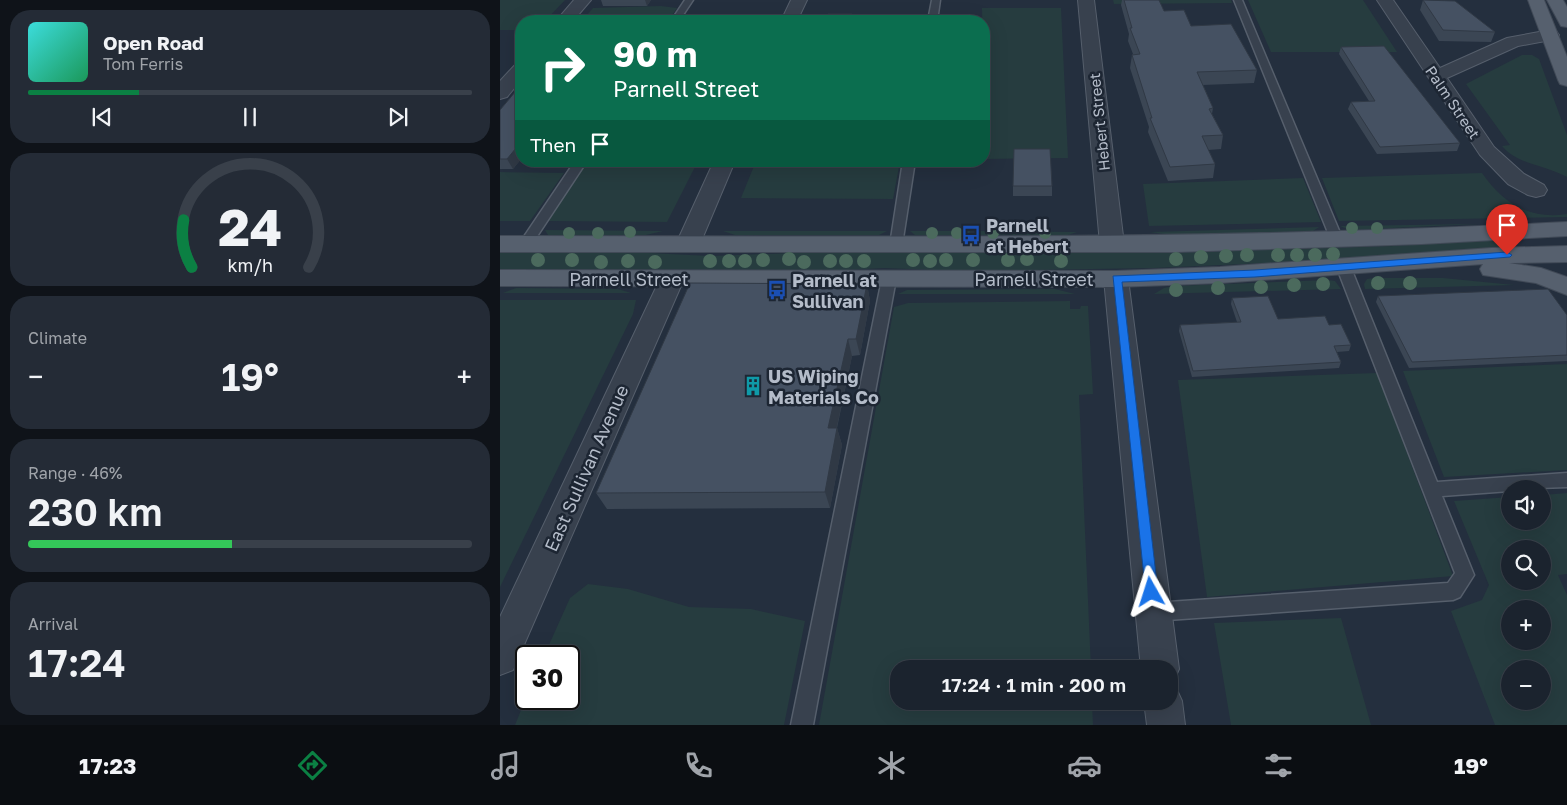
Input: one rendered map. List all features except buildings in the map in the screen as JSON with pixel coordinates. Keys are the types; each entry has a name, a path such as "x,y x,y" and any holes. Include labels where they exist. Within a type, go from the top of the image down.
{"main road":[{"path":"1536,0 1567,80"},
{"path":"1555,0 1567,22"},
{"name":"Parnell Street","path":"500,244 1112,244 1337,240 1567,230"},
{"name":"Parnell Street","path":"501,279 1116,279 1344,268 1492,256 1567,254"},
{"path":"1381,265 1513,271 1545,277 1567,287"}],"street":[{"path":"569,15 583,0"},
{"path":"792,15 799,0"},
{"name":"Hebert Street","path":"1086,0 1112,244"},
{"name":"Palm Street","path":"1385,0 1487,151 1516,179 1536,190"},
{"path":"1436,76 1513,42 1550,35"},
{"path":"500,93 515,76"},
{"path":"688,244 722,167"},
{"name":"East Sullivan Avenue","path":"500,657 672,279"},
{"path":"1116,279 1159,660"},
{"path":"1164,710 1166,725"}],"lane":[{"path":"679,15 689,0"},
{"path":"933,15 936,0"},
{"path":"1238,0 1337,240"},
{"path":"525,244 577,167"},
{"path":"896,244 908,167"},
{"path":"1153,612 1453,591 1465,575 1433,489 1344,268"},
{"path":"802,725 888,279"},
{"path":"1433,489 1567,480"}],"green space":[{"path":"500,0 565,0 551,15 515,15 515,30 500,30"},
{"path":"1113,0 1231,0 1232,3 1114,4"},
{"path":"1248,0 1363,0 1397,52 1271,52"},
{"path":"661,6 677,8 672,15 587,15 593,8"},
{"path":"982,8 1061,8 1068,158 990,159 990,15 982,15"},
{"path":"1522,55 1532,55 1539,59 1567,135 1567,177 1524,161 1502,146 1510,145 1466,84"},
{"path":"584,167 695,167 667,222 547,221"},
{"path":"754,167 899,167 893,199 741,198"},
{"path":"500,172 564,173 530,221 500,221"},
{"path":"1482,173 1499,193 1518,207 1529,212 1541,214 1567,214 1567,217 1339,221 1322,178"},
{"path":"1303,178 1321,222 1149,226 1143,184"},
{"path":"1478,224 1350,230 1340,226"},
{"path":"1319,227 1313,231 1170,235 1150,232"},
{"path":"545,230 663,231 646,235 548,235"},
{"path":"723,231 887,231 879,235 735,235"},
{"path":"910,231 970,231 969,235 915,235"},
{"path":"978,231 1077,232 1068,235 978,235"},
{"path":"1504,240 1511,249 1356,259 1154,268 960,271 884,268 848,270 500,269 500,251 629,252 710,256 823,252 1169,253 1393,246"},
{"path":"1443,278 1514,285 1365,289 1364,284 1367,279"},
{"path":"1335,281 1341,289 1154,294 1164,288 1174,286"},
{"path":"516,288 618,289 631,293 503,293"},
{"path":"1055,289 1075,294 898,294 907,290"},
{"path":"500,300 636,300 633,314 500,587"},
{"path":"1070,301 1070,309 1080,309 1081,306 1088,306 1093,394 1079,395 1091,660 890,660 890,710 1092,710 1093,725 819,725 894,307 908,303"},
{"path":"1567,364 1567,470 1444,477 1403,371"},
{"path":"1377,373 1453,576 1207,597 1178,380"},
{"path":"1567,493 1567,574 1558,575 1567,595 1567,725 1495,725 1451,611 1482,600 1489,585 1454,501 1501,498 1501,530 1551,530 1551,494"},
{"path":"588,584 628,589 689,607 751,609 805,621 784,725 515,725 521,710 580,710 580,645 549,645 570,598"},
{"path":"1341,618 1371,725 1231,725 1214,623"}],"place":[{"name":"Parnell at Hebert","path":"971,235"},
{"name":"Parnell at Sullivan","path":"777,290"},
{"name":"US Wiping Materials Co","path":"753,386"}],"route":[{"path":"1151,592 1116,279 1255,273 1507,255"}]}
